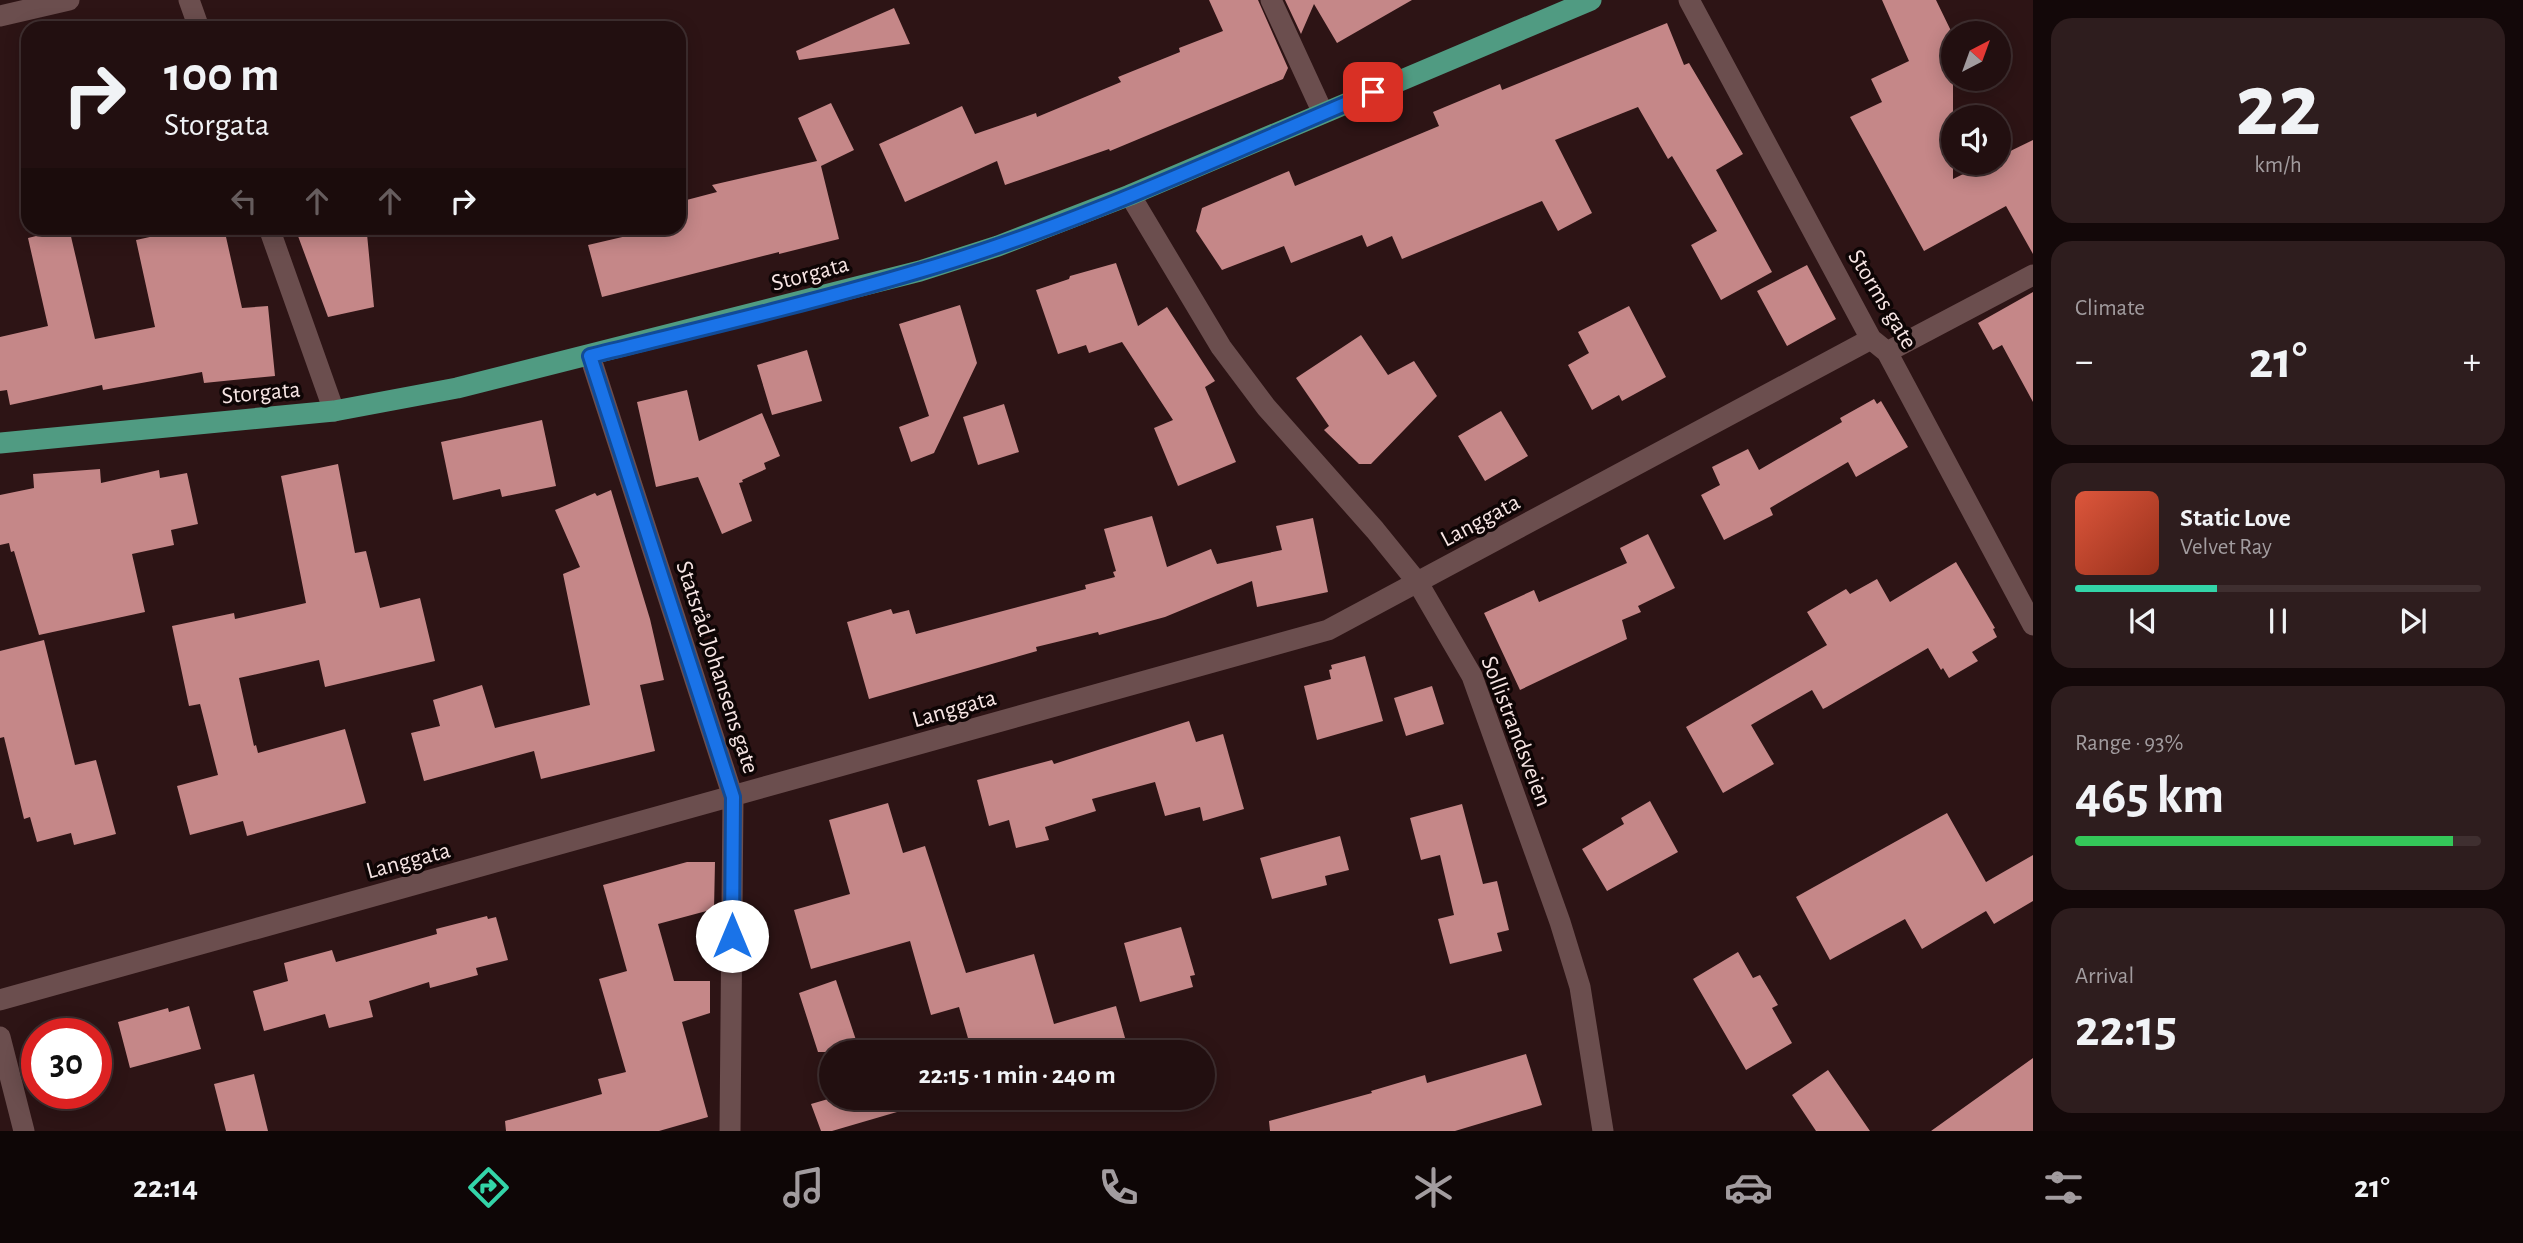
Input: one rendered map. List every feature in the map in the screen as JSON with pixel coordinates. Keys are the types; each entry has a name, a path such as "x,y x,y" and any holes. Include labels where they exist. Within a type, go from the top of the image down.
{"main road":[{"name":"Storgata","path":"0,443 334,411 457,388 920,271 998,246 1130,195 1591,0"}],"street":[{"path":"0,16 69,0"},
{"path":"189,0 196,21"},
{"path":"1271,0 1323,113"},
{"name":"Storms gate","path":"1689,0 2033,625"},
{"name":"Sollistrandsveien","path":"1130,195 1185,289 1236,367 1266,407 1418,583 1472,676 1560,922 1580,988 1603,1131"},
{"path":"271,235 334,411"},
{"name":"Langgata","path":"0,1000 1328,630 1879,346 2033,275"},
{"name":"Statsråd Johansens gate","path":"590,356 733,797 730,1131"},
{"path":"0,1037 24,1131"}],"building":[{"path":"1209,0 1258,0 1288,68 1283,79 1110,151 1109,149 1005,185 997,161 905,202 879,144 962,106 975,134 1036,113 1037,117 1121,82 1118,77 1223,31"},
{"path":"1285,0 1412,0 1337,43 1314,4 1301,34"},
{"path":"1882,0 1936,0 1946,21 1941,21 1941,91 1953,91 1953,105 1941,105 1941,175 1953,175 1953,179 1961,175 2011,175 2011,151 2033,140 2033,254 2006,206 1924,251 1850,117 1882,102 1871,79 1909,61"},
{"path":"894,8 910,44 799,60 796,51"},
{"path":"1667,23 1684,65 1689,63 1743,154 1716,170 1772,272 1721,300 1691,245 1717,231 1672,156 1668,159 1638,107 1555,140 1592,213 1558,231 1542,201 1402,259 1392,236 1367,247 1362,235 1291,263 1284,246 1222,270 1196,231 1202,208 1289,171 1295,186 1439,126 1433,112 1500,84 1502,90"},
{"path":"831,103 854,150 821,166 839,239 602,297 588,245 631,235 686,235 686,200 717,192 712,185 817,161 798,118"},
{"path":"40,235 71,235 95,339 155,327 136,240 159,235 226,235 242,308 268,306 275,376 204,383 202,372 103,390 102,385 10,405 7,390 0,391 0,337 48,326 28,238"},
{"path":"298,235 367,235 374,307 328,317"},
{"path":"1116,263 1138,326 1167,307 1215,381 1205,387 1236,462 1178,486 1154,428 1173,420 1122,342 1089,353 1086,345 1058,354 1036,290 1069,279 1070,276"},
{"path":"1807,265 1836,319 1787,346 1757,291"},
{"path":"2033,292 2033,402 2002,345 1993,350 1978,323"},
{"path":"960,305 977,363 934,453 911,462 899,427 929,416 899,324"},
{"path":"1629,306 1666,377 1622,401 1619,395 1592,410 1568,365 1589,353 1578,332"},
{"path":"1361,335 1388,375 1414,361 1437,396 1371,464 1359,464 1324,430 1329,426 1296,378"},
{"path":"807,350 822,401 772,415 757,365"},
{"path":"687,390 699,441 762,413 780,456 764,463 766,469 739,483 752,521 722,534 698,477 656,487 637,402"},
{"path":"1874,399 1877,404 1881,401 1908,447 1856,477 1848,462 1770,508 1773,515 1724,540 1701,495 1720,485 1712,467 1748,449 1759,470 1842,422 1840,418"},
{"path":"1004,404 1019,452 978,465 963,417"},
{"path":"1501,411 1528,456 1485,481 1458,436"},
{"path":"542,420 556,486 502,497 500,489 453,500 441,442"},
{"path":"338,464 355,553 366,551 380,608 420,598 435,661 325,687 319,660 239,678 254,746 256,745 258,753 345,729 366,803 247,836 243,821 190,835 177,786 218,775 200,704 189,706 172,626 234,613 235,619 306,603 281,476"},
{"path":"100,469 101,483 159,470 160,478 187,473 198,524 171,530 174,545 132,554 145,612 39,635 14,551 11,552 9,543 0,545 0,495 34,488 33,474"},
{"path":"611,490 650,619 664,680 640,685 655,751 541,779 534,751 424,781 411,733 440,726 433,700 482,685 495,728 590,705 563,574 580,567 555,510 595,493 597,496"},
{"path":"1152,516 1167,567 1211,549 1217,564 1282,550 1276,526 1313,518 1328,592 1257,607 1252,581 1165,617 1099,635 1098,632 1036,647 1037,651 869,699 847,622 891,609 893,614 909,610 916,634 1086,589 1085,585 1115,577 1113,572 1116,571 1104,529"},
{"path":"1648,534 1675,588 1638,606 1641,612 1622,620 1627,639 1520,690 1484,613 1534,590 1539,602 1627,563 1620,548"},
{"path":"1956,562 1995,628 1993,629 1997,637 1972,652 1978,661 1949,678 1928,648 1823,709 1812,690 1751,725 1774,764 1723,793 1686,727 1827,645 1807,612 1846,589 1850,594 1877,579 1890,602"},
{"path":"44,640 75,765 96,760 116,834 74,845 71,833 37,842 30,817 24,819 4,737 0,738 0,651"},
{"path":"1365,656 1383,721 1317,740 1304,686 1331,679 1331,665"},
{"path":"1432,686 1444,724 1406,736 1394,698"},
{"path":"1189,721 1196,742 1223,734 1244,809 1203,821 1200,807 1165,816 1155,782 1092,799 1096,811 1045,827 1049,840 1016,848 1009,820 989,826 977,780 1052,760 1054,764"},
{"path":"1650,801 1678,852 1607,891 1582,849 1624,824 1621,818"},
{"path":"888,803 903,853 925,846 966,973 1034,954 1054,1024 1116,1006 1126,1040 969,1040 959,1007 931,1015 910,941 811,969 794,910 850,894 829,820"},
{"path":"1462,804 1483,884 1497,881 1509,930 1497,933 1502,951 1450,964 1438,919 1454,915 1440,855 1421,860 1410,818"},
{"path":"1947,813 1986,882 2033,855 2033,901 1994,924 1986,911 1922,949 1905,919 1830,960 1796,897"},
{"path":"1340,836 1349,870 1325,876 1327,885 1272,899 1260,858"},
{"path":"687,862 715,862 714,909 658,924 674,981 710,981 710,1013 682,1022 708,1117 659,1131 506,1131 505,1121 602,1094 598,1079 626,1072 599,979 627,971 603,885"},
{"path":"487,916 488,919 496,917 508,960 476,968 478,975 430,988 429,982 369,1001 373,1017 329,1028 325,1014 264,1031 253,991 288,981 284,963 332,950 336,962 437,934 436,929"},
{"path":"1181,927 1195,975 1190,976 1193,987 1140,1002 1124,943"},
{"path":"1738,952 1753,978 1760,975 1778,1005 1772,1008 1792,1043 1746,1070 1693,979"},
{"path":"836,980 856,1040 819,1040 818,1052 799,993"},
{"path":"189,1006 201,1049 130,1068 118,1022 168,1008 169,1012"},
{"path":"1526,1054 1542,1105 1455,1131 1270,1131 1269,1121 1372,1093 1371,1091 1425,1075 1427,1083"},
{"path":"2033,1058 2033,1131 1931,1131"},
{"path":"1828,1070 1870,1131 1816,1131 1792,1095"},
{"path":"254,1074 268,1131 226,1131 214,1084"},
{"path":"819,1102 819,1110 897,1112 832,1131 821,1131 811,1104"}],"route":[{"path":"732,936 733,797 590,356 920,271 998,246 1130,195 1373,92"}]}
